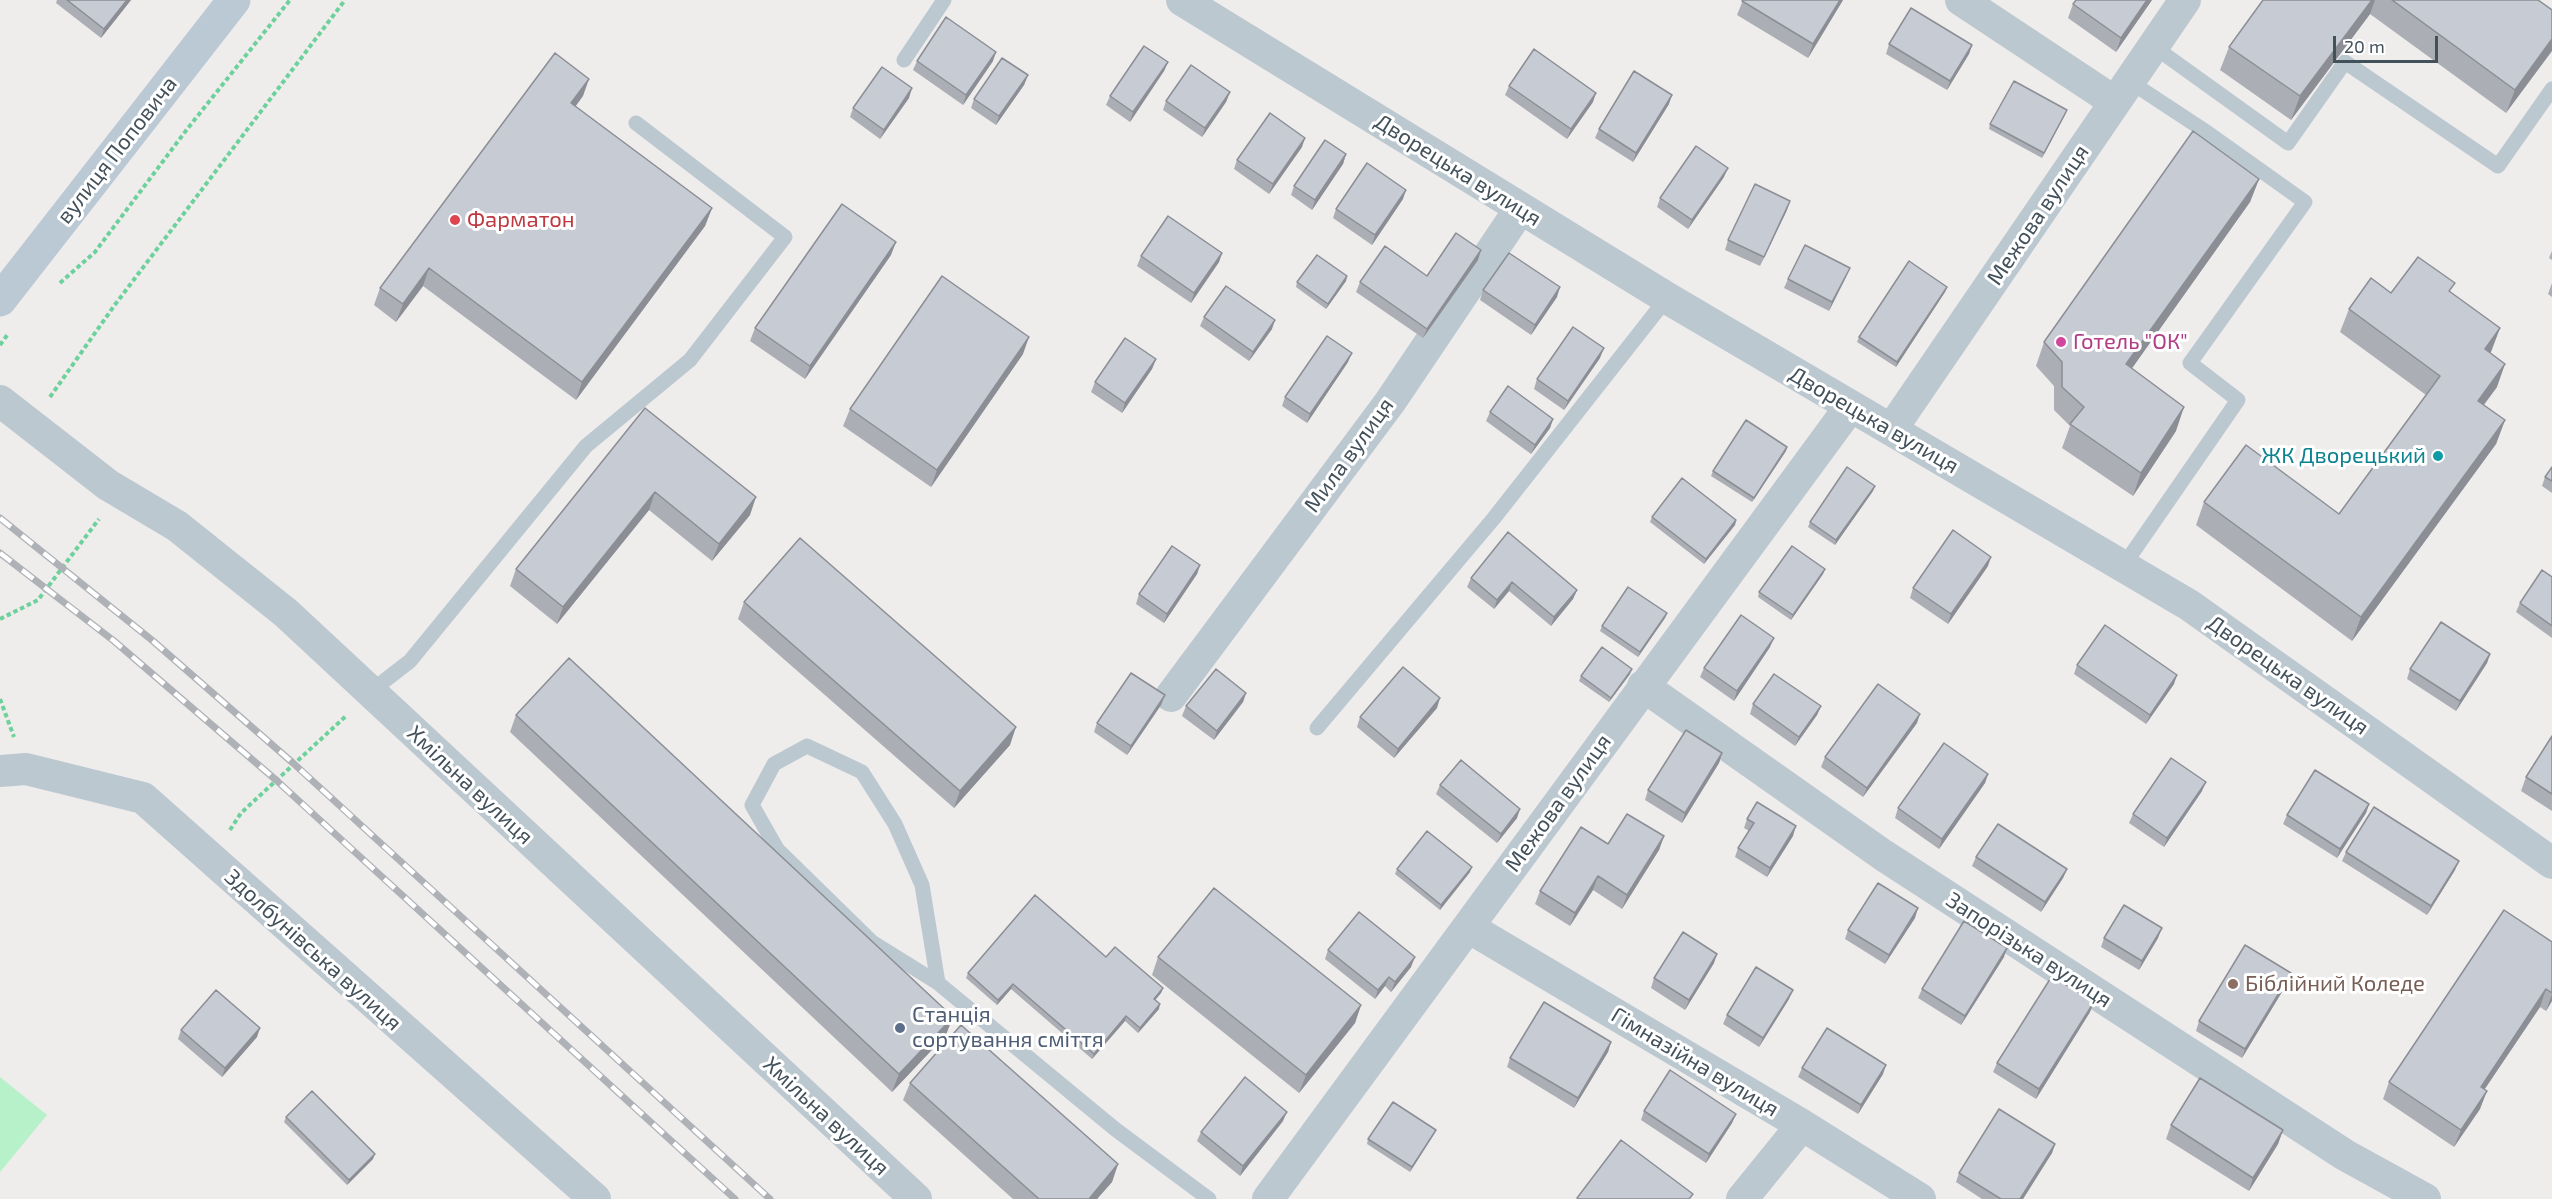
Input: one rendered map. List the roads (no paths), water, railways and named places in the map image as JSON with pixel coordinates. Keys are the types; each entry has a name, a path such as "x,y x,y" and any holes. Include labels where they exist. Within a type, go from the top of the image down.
{"main road":[{"name":"вулиця Поповича","path":"0,300 234,0"}],"street":[{"name":"Дворецька вулиця","path":"1182,0 1667,298 2189,605 2552,863"},
{"path":"1960,0 2122,92"},
{"name":"Межова вулиця","path":"1891,430 2185,0"},
{"name":"Мила вулиця","path":"1171,696 1390,402 1520,209"},
{"name":"Хмільна вулиця","path":"0,401 120,492 177,526 286,613 916,1199"},
{"name":"Межова вулиця","path":"1268,1199 1850,407"},
{"name":"Запорізька вулиця","path":"1643,686 1904,868 2344,1155 2425,1199"},
{"name":"Здолбунівська вулиця","path":"0,771 26,769 143,798 595,1199"},
{"name":"Гімназійна вулиця","path":"1468,927 1802,1125 1920,1199"},
{"path":"1742,1199 1802,1125"}],"lane":[{"path":"904,60 944,0"},
{"path":"2153,46 2288,143 2345,62 2498,166 2552,89"},
{"path":"2122,92 2208,133 2305,202 2190,363 2238,400 2124,566"},
{"path":"370,692 410,661 586,446 690,360 785,237 636,123"},
{"path":"1317,728 1494,518 1667,298"},
{"path":"938,983 922,885 895,824 862,772 807,746 774,764 752,805 777,849 872,942 938,983 1115,1129 1209,1199"}],"railway":[{"path":"0,518 153,641 293,763 770,1199"},
{"path":"0,553 114,641 276,780 735,1199"}],"place":[{"name":"Фарматон","path":"455,220"},
{"name":"Готель \"ОК\"","path":"2061,342"},
{"name":"ЖК Дворецький","path":"2438,456"},
{"name":"Біблійний Коледе","path":"2233,984"},
{"name":"Станція сортування сміття","path":"900,1028"}]}
